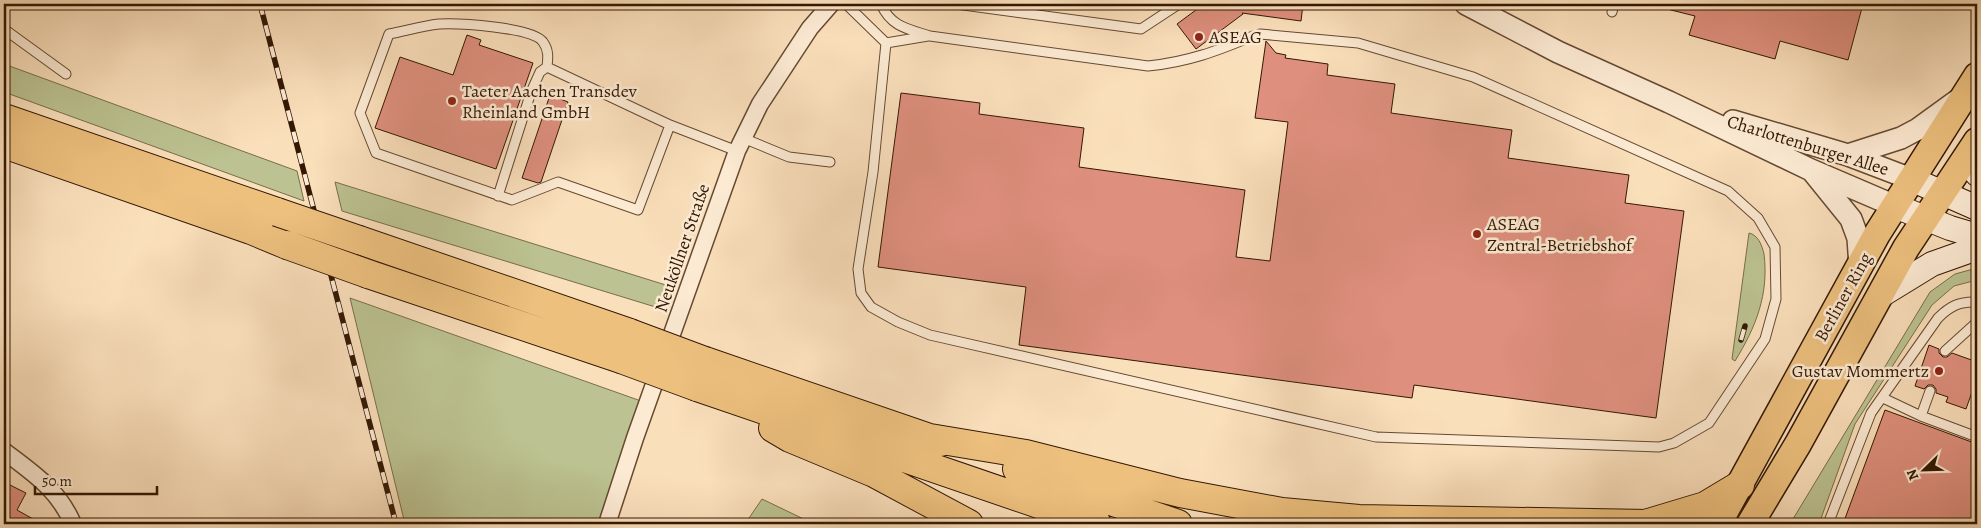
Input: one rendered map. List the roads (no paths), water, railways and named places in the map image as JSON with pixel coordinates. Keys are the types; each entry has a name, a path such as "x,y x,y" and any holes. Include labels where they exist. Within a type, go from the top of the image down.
{"highway":[{"path":"4,118 1178,524"},
{"path":"4,144 251,230 368,274 1098,524"},
{"path":"697,386 790,438 874,473 969,524"},
{"path":"924,436 1026,454 1180,493 1282,512 1359,519 1647,524 1705,506 1740,484"}],"main road":[{"name":"Berliner Ring","path":"1718,524 1877,234 1972,84"},
{"name":"Berliner Ring","path":"1750,524 1798,444 1883,294 1906,248 1944,193 1975,156"},
{"name":"Charlottenburger Allee","path":"1911,179 1977,208"},
{"path":"1894,206 1977,236"},
{"path":"1883,294 1932,264 1977,248"}],"street":[{"name":"Neuköllner Straße","path":"608,524 635,438 740,144 760,104 810,28 831,4"},
{"name":"Charlottenburger Allee","path":"1466,4 1558,52 1669,102 1811,170 1894,206"},
{"path":"1848,155 1901,138 1918,129 1972,84"},
{"name":"Charlottenburger Allee","path":"1669,102 1848,155 1911,179"},
{"path":"1811,170 1842,206 1853,224 1858,238 1860,267"},
{"path":"4,451 46,483 68,513 73,524"}],"lane":[{"path":"846,4 886,43"},
{"path":"881,4 888,18 903,28 930,36 1148,66 1177,63 1212,53 1257,35 1358,43 1473,77 1728,191 1758,218 1775,246 1776,299 1765,339 1709,423 1674,443 1659,447 1376,437 930,335 871,308 861,293 858,269 873,172 886,43"},
{"path":"956,4 1141,30 1179,4"},
{"path":"547,68 548,51 542,40 529,34 483,25 438,24 389,34 360,113 376,153 498,196 512,200 558,182 638,210 670,125"},
{"path":"4,29 66,74"},
{"path":"886,43 930,36"},
{"path":"547,68 670,125 789,157 830,162"},
{"path":"498,196 531,92 540,72 547,68"},
{"path":"1828,524 1871,413 1938,318 1950,307 1965,301 1977,302"},
{"path":"1945,351 1977,322"},
{"path":"1921,416 1930,391"},
{"path":"1883,398 1921,416 1977,437"}],"railway":[{"path":"260,4 396,524"},
{"path":"1741,340 1745,326"}],"place":[{"name":"ASEAG","path":"1199,37"},
{"name":"Taeter Aachen Transdev Rheinland GmbH","path":"452,101"},
{"name":"ASEAG Zentral-Betriebshof","path":"1477,234"},
{"name":"Gustav Mommertz","path":"1939,371"}]}
